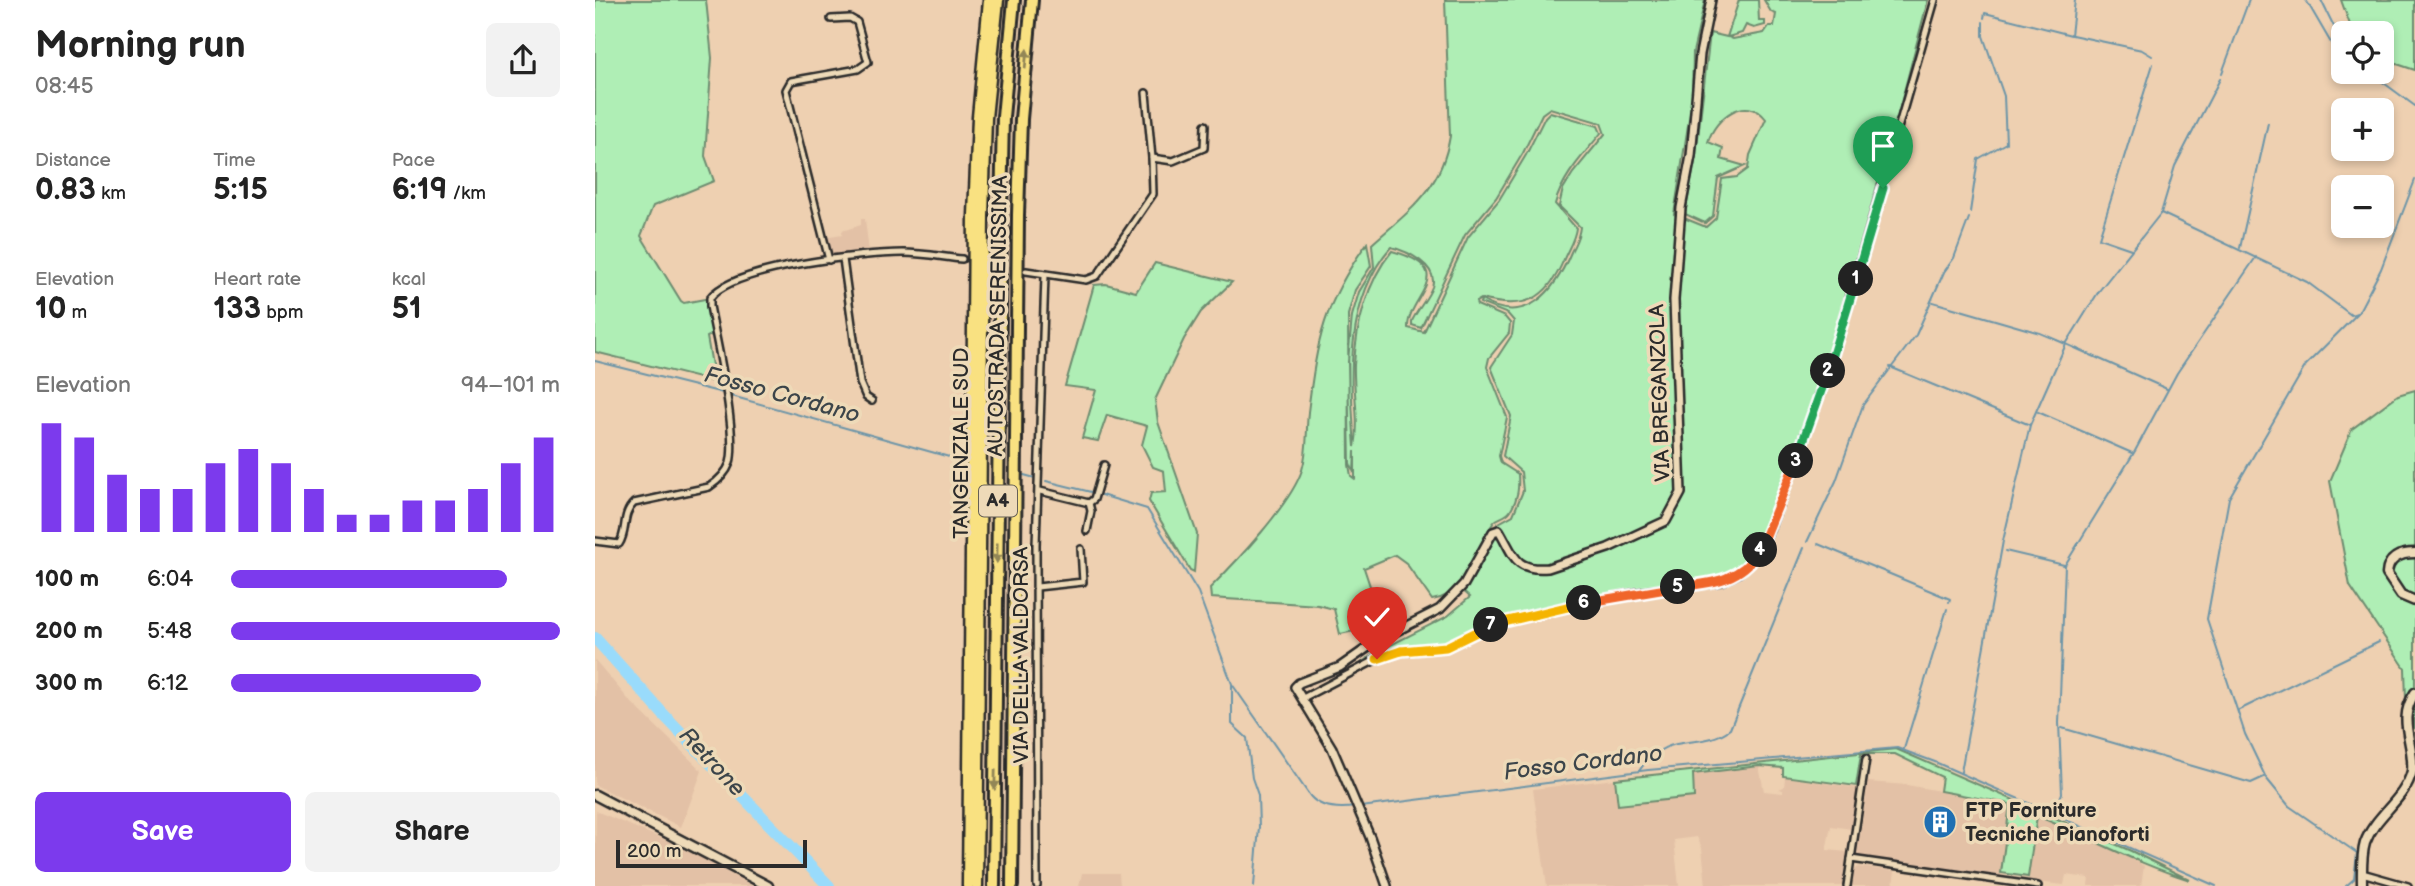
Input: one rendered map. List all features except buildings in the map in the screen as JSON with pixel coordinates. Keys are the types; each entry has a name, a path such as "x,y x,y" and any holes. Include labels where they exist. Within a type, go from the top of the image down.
{"highway":[{"name":"TANGENZIALE SUD","path":"968,886 974,215 978,117 989,0"},
{"name":"TANGENZIALE SUD","path":"977,886 983,216 986,118 998,0"},
{"name":"AUTOSTRADA SERENISSIMA","path":"994,886 1000,214 1003,117 1014,0"},
{"name":"AUTOSTRADA SERENISSIMA","path":"1012,886 1018,215 1021,119 1032,0"}],"main road":[{"path":"2415,554 2398,555 2391,560 2387,574 2401,595 2415,601"},
{"path":"2362,886 2366,842 2405,789 2413,769 2413,747 2407,733 2405,713 2415,693"},
{"path":"595,795 768,886"}],"street":[{"name":"VIA BREGANZOLA","path":"1303,698 1295,687 1299,682 1340,667 1377,641 1440,609 1464,584 1493,532 1499,530 1513,556 1523,566 1531,569 1548,568 1631,537 1666,520 1672,513 1682,483 1674,300 1681,208 1691,156 1700,54 1711,0"},
{"path":"1387,886 1326,734 1303,698 1389,653 1446,647 1493,624 1560,608 1639,592 1721,582 1738,574 1754,559 1770,530 1829,368 1935,0"},
{"path":"829,260 786,90 791,81 858,69 868,62 857,22 846,18 831,19"},
{"path":"1026,271 1045,276 1086,280 1097,276 1106,267 1153,194 1146,93"},
{"path":"1152,159 1173,161 1204,148 1205,125"},
{"path":"595,541 619,544 626,513 634,503 709,487 719,481 730,462 727,402 710,306 710,298 715,291 757,274 829,260 904,253 962,259"},
{"path":"843,259 860,383 866,397 873,401"},
{"name":"VIA DELLA VALDORSA","path":"1037,886 1037,587 1045,276"},
{"path":"1089,503 1094,499 1104,465"},
{"path":"1040,491 1089,503"},
{"path":"1087,531 1091,511 1089,503"},
{"path":"1037,587 1083,582 1081,549"},
{"path":"1847,886 1866,759"},
{"path":"1851,859 2038,886"},
{"path":"2363,873 2408,886"}],"shaded area":[{"path":"861,219 865,219 869,252 830,259 824,238 842,235 842,231 861,225"},
{"path":"595,660 628,699 702,771 681,827 595,785"},
{"path":"1759,766 1764,791 1783,793 1783,790 1779,789 1784,787 1785,777 1857,788 1851,829 1831,826 1827,846 1827,850 1847,852 1842,886 1706,886 1702,848 1697,837 1674,840 1679,886 1547,886 1533,789 1615,779 1618,805 1694,797 1692,774"},
{"path":"1868,782 1907,785 2011,804 2001,876 1857,856"},
{"path":"596,811 679,846 752,886 595,886"},
{"path":"2037,816 2108,846 2144,866 2141,886 2088,886 2089,878 2066,875 2064,885 2028,881"},
{"path":"1859,867 1895,871 1893,885 1897,886 1852,886 1854,870"},
{"path":"1082,873 1119,873 1120,886 1079,886"}],"green space":[{"path":"595,0 706,0 712,58 705,156 714,181 653,206 641,236 681,301 684,303 710,298 715,333 707,337 715,382 595,352"},
{"path":"1445,0 1705,0 1693,52 1692,100 1674,214 1706,227 1716,218 1722,179 1737,177 1748,169 1750,155 1766,119 1749,108 1732,112 1717,125 1708,142 1723,148 1721,159 1745,166 1718,178 1713,216 1705,223 1685,214 1696,155 1710,33 1727,37 1739,0 1758,0 1759,21 1765,21 1765,25 1754,28 1746,25 1742,33 1728,37 1733,39 1764,33 1769,26 1774,26 1776,14 1771,12 1764,0 1928,0 1879,187 1825,367 1766,529 1751,557 1736,571 1719,578 1638,588 1492,620 1444,643 1388,649 1349,672 1373,654 1448,616 1470,597 1461,589 1497,524 1513,515 1523,491 1521,472 1503,456 1511,416 1491,367 1512,335 1514,321 1508,314 1480,303 1481,300 1497,307 1512,309 1525,307 1537,301 1557,280 1577,240 1580,227 1559,206 1563,189 1605,134 1601,123 1550,108 1542,114 1496,198 1465,235 1421,328 1412,325 1412,321 1432,287 1433,279 1426,266 1413,256 1391,247 1376,268 1365,291 1353,342 1355,447 1357,427 1354,365 1357,335 1370,290 1392,251 1413,258 1424,267 1428,276 1408,328 1424,332 1468,237 1499,200 1545,117 1550,112 1598,126 1601,133 1568,175 1555,204 1576,228 1550,285 1542,293 1522,302 1481,299 1476,302 1477,305 1505,317 1510,323 1509,333 1489,358 1487,367 1507,417 1499,456 1501,463 1518,474 1518,484 1517,497 1511,510 1494,522 1487,532 1463,580 1444,596 1432,600 1406,563 1395,555 1364,568 1383,625 1340,634 1334,609 1318,605 1211,598 1210,588 1262,532 1296,484 1304,463 1311,386 1319,342 1341,284 1367,243 1371,266 1355,290 1348,315 1348,359 1352,316 1359,292 1374,267 1372,244 1422,197 1446,155 1450,136","holes":["1348,386 1350,463 1354,473 1355,451 1355,479 1351,476 1349,465"]},
{"path":"2341,0 2415,0 2415,70 2394,63 2394,21 2349,21"},
{"path":"1155,263 1232,282 1201,312 1184,339 1155,400 1158,422 1197,534 1194,572 1190,570 1149,501 1151,493 1166,492 1164,471 1153,467 1142,445 1147,426 1107,415 1098,441 1082,438 1096,390 1065,386 1094,285 1106,284 1136,292"},
{"path":"2415,390 2415,729 2406,700 2405,668 2350,586 2330,481 2352,429 2398,395"},
{"path":"1896,749 2131,851 2190,880 2170,874 2037,816 2028,877 2001,873 2010,804 1940,791 1942,777 1895,754 1861,754 1856,786 1783,776 1783,768 1759,766 1693,774 1694,797 1618,805 1615,779"}],"waterway":[{"path":"1984,18 1985,13 2071,35 2075,0"},
{"path":"2222,73 2249,0"},
{"path":"2306,0 2331,43"},
{"path":"2321,0 2331,21"},
{"path":"1970,212 1978,159 2006,143 2004,96 1983,36 1983,22"},
{"path":"2072,35 2142,50 2152,56"},
{"path":"2131,249 2099,238 2153,64"},
{"path":"2220,79 2175,166 2161,213 2307,282 2351,315 2357,313"},
{"path":"2385,84 2415,106"},
{"path":"2240,248 2268,123"},
{"path":"2346,886 2354,879 2357,853 2289,806 2266,778 2245,734 2207,619 2229,498 2306,365 2358,313 2381,269 2415,180"},
{"path":"2161,213 2099,291 2066,344 2167,389"},
{"path":"1807,542 1836,481 1863,405 1916,335 1944,272 1954,258 1969,218"},
{"path":"2054,815 2062,793 2059,723 2065,565 2135,451 2177,373 2256,257"},
{"path":"1890,367 2030,425 2066,344 2040,333 1933,302"},
{"name":"Fosso Cordano","path":"595,361 723,393"},
{"name":"Fosso Cordano","path":"728,395 960,460"},
{"path":"2038,412 2132,453"},
{"path":"1961,772 2003,541 2030,425"},
{"name":"Fosso Cordano","path":"1024,475 1035,478"},
{"name":"Fosso Cordano","path":"1046,481 1091,492"},
{"name":"Fosso Cordano","path":"1101,495 1147,509 1198,592 1232,684 1310,796 1325,806 1355,807"},
{"path":"1818,544 1950,599 1949,602"},
{"path":"1639,771 1661,750 1719,736 1730,729 1804,548"},
{"path":"2005,551 2064,565"},
{"path":"1904,749 1947,609"},
{"name":"Retrone","path":"595,638 664,715 829,886"},
{"path":"2239,710 2379,642"},
{"path":"1232,685 1232,724 1247,738 1252,778 1258,795 1259,827 1254,886"},
{"path":"2062,728 2251,783 2264,777"},
{"name":"Fosso Cordano","path":"1361,807 1648,770 1897,748 1935,762 2216,886"}],"tunnel":[{"path":"983,263 1018,270"}],"place":[{"name":"FTP Forniture Tecniche Pianoforti","path":"1940,822"}],"route":[{"path":"1377,659 1406,649 1446,647 1493,624 1560,608 1639,592 1721,582 1745,569 1761,549 1770,530 1798,456 1829,368 1883,188"}]}
